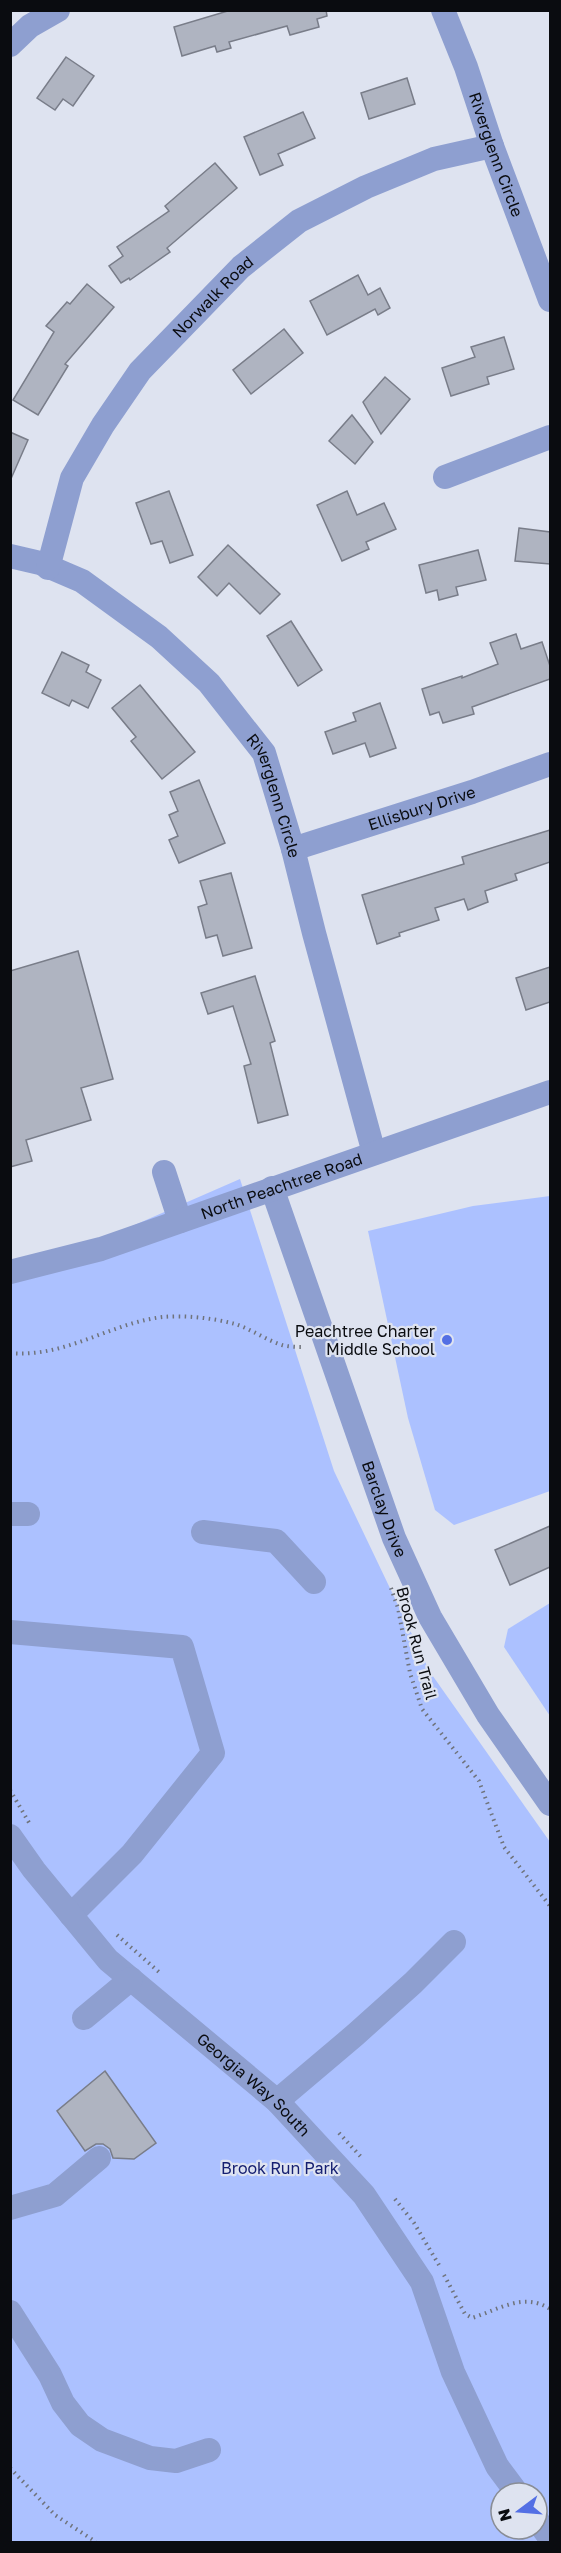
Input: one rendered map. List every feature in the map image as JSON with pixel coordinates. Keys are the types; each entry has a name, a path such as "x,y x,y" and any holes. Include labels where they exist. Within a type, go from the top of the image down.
{"street":[{"path":"10,45 30,26 58,10"},
{"name":"Riverglenn Circle","path":"443,10 466,67 492,146 550,300"},
{"name":"Norwalk Road","path":"48,568 72,478 103,425 140,371 241,267 299,221 366,187 434,159 492,146"},
{"path":"445,477 550,437"},
{"name":"Riverglenn Circle","path":"10,556 40,563 82,581 159,637 209,683 264,753 293,849 374,1152"},
{"name":"Ellisbury Drive","path":"293,849 472,792 550,764"},
{"name":"North Peachtree Road","path":"10,1272 101,1249 550,1092"},
{"path":"164,1172 180,1221"},
{"name":"Barclay Drive","path":"272,1188 391,1532 430,1617 488,1715 550,1804"},
{"path":"204,1532 276,1542 314,1582"},
{"path":"10,1632 182,1647 213,1753 132,1854 71,1915"},
{"name":"Georgia Way South","path":"10,1836 34,1870 108,1960 277,2100 364,2195 422,2282 453,2372 497,2466 508,2481"},
{"path":"277,2100 355,2035 413,1983 454,1942"},
{"path":"84,2018 131,1979"},
{"path":"10,2208 55,2195 99,2158"},
{"path":"10,2312 50,2375 63,2403 80,2425 102,2440 150,2458 176,2461 209,2450"}],"path":[{"path":"10,1353 32,1355 51,1352 120,1327 162,1317 192,1317 236,1324 284,1346 314,1347"},
{"name":"Brook Run Trail","path":"388,1578 398,1608 410,1673 422,1709 479,1781 504,1847 550,1906"},
{"path":"10,2468 55,2515 96,2542"}],"green space":[{"name":"Brook Run Park","path":"240,1179 334,1471 430,1672 550,1842 550,2542 11,2542 11,1276 20,1275"},
{"path":"550,1196 550,1491 454,1525 435,1510 408,1418 368,1231 473,1206"},
{"path":"550,1603 550,1716 504,1647 508,1629"}],"building":[{"path":"231,10 326,10 327,16 317,19 319,27 290,35 287,26 229,42 231,48 217,52 215,46 182,56 174,27"},
{"path":"66,57 94,76 73,106 63,99 55,110 37,98"},
{"path":"407,78 415,104 369,119 361,93"},
{"path":"303,112 315,138 278,154 283,165 260,175 244,137"},
{"path":"215,163 237,188 167,248 170,252 130,280 129,278 121,283 109,266 123,256 117,247 169,211 165,206"},
{"path":"358,275 368,295 380,288 390,308 378,315 375,309 327,335 310,301"},
{"path":"87,284 114,307 65,364 68,366 38,415 13,400 54,332 46,326 67,302 70,304"},
{"path":"284,329 303,353 251,394 233,370"},
{"path":"504,337 514,369 487,377 489,384 451,396 442,368 475,357 471,347"},
{"path":"385,377 410,399 381,434 363,402"},
{"path":"352,415 373,442 355,464 329,441"},
{"path":"10,432 28,440 10,481"},
{"path":"169,491 193,555 170,563 162,541 151,544 136,503"},
{"path":"347,491 357,515 384,503 396,529 366,542 369,549 342,561 317,505"},
{"path":"519,528 550,532 550,564 515,561"},
{"path":"228,545 280,594 260,614 229,583 217,596 198,577"},
{"path":"478,550 486,580 456,587 458,595 439,600 437,590 426,593 419,565"},
{"path":"291,621 322,670 298,686 267,636"},
{"path":"516,634 521,649 542,642 550,666 550,679 472,707 474,714 443,723 439,712 430,715 422,689 462,676 462,678 498,664 490,643"},
{"path":"62,652 89,665 86,672 101,680 88,708 72,700 69,706 42,693"},
{"path":"140,685 195,752 162,779 131,741 136,737 112,708"},
{"path":"380,703 396,748 370,757 365,743 333,754 325,732 356,721 353,713"},
{"path":"199,780 225,843 179,863 169,840 178,836 169,815 178,811 170,792"},
{"path":"550,830 550,862 515,874 517,880 485,891 488,902 468,910 464,899 435,908 439,920 399,933 400,936 377,944 362,895 464,864 462,857"},
{"path":"231,873 252,948 223,956 217,935 206,938 198,907 207,904 200,881"},
{"path":"78,951 113,1079 81,1088 91,1120 26,1140 32,1161 10,1167 10,971"},
{"path":"550,967 550,1002 526,1010 516,978"},
{"path":"255,976 275,1041 270,1043 288,1115 258,1123 244,1066 251,1064 233,1006 208,1014 201,993"},
{"path":"550,1526 550,1567 510,1585 495,1550"},
{"path":"105,2071 156,2143 134,2159 113,2158 110,2149 103,2144 96,2144 85,2151 57,2111"}],"place":[{"name":"Peachtree Charter Middle School","path":"447,1340"}]}
